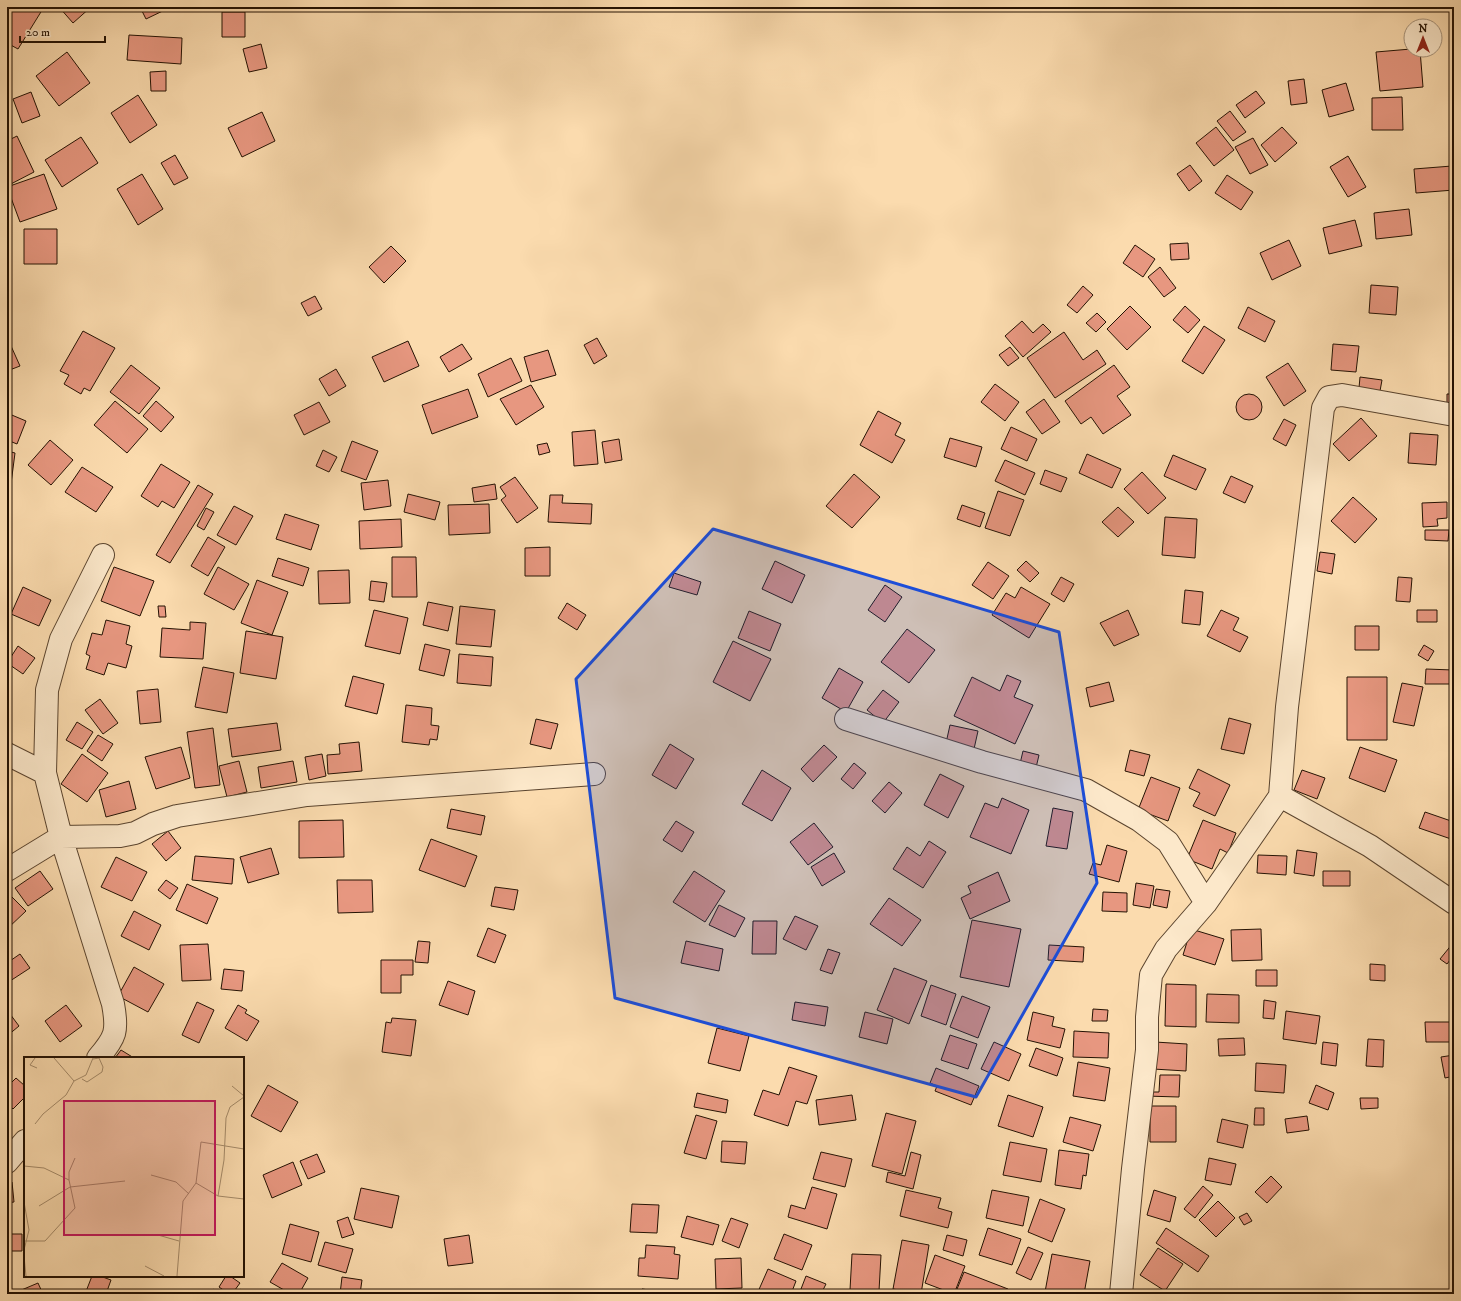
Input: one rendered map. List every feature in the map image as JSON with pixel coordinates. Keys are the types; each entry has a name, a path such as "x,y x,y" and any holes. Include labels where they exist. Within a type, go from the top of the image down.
{"street":[{"path":"1121,1294 1133,1169 1147,1050 1147,1017 1151,975 1166,949 1206,903 1280,796 1287,707 1323,408 1329,398 1342,395 1454,415"},
{"path":"99,1057 111,1044 117,1025 113,1004 61,837 45,773 47,690 61,639 103,555"},
{"path":"846,719 982,762 1086,790 1139,820 1168,842 1206,903"},
{"path":"7,754 45,773"},
{"path":"7,870 61,837 120,836 135,833 153,824 178,816 307,795 594,774"},
{"path":"1280,796 1370,846 1454,903"},
{"path":"7,1162 24,1142"}],"highlighted area":[{"path":"713,529 1059,632 1097,883 976,1097 615,998 576,679"}],"building":[{"path":"10,7 44,7 18,49 7,43 7,13"},
{"path":"59,7 91,7 73,23"},
{"path":"140,7 171,7 146,19"},
{"path":"222,12 245,12 245,37 222,37"},
{"path":"129,35 182,38 181,64 127,60"},
{"path":"261,44 267,68 249,72 243,49"},
{"path":"1403,50 1403,58 1421,58 1423,87 1380,91 1376,52"},
{"path":"67,52 90,83 59,106 36,76"},
{"path":"166,71 166,91 151,91 150,72"},
{"path":"1304,79 1307,103 1291,105 1288,81"},
{"path":"1346,83 1354,110 1329,117 1322,90"},
{"path":"1256,91 1265,103 1245,118 1236,105"},
{"path":"31,92 40,116 22,123 13,99"},
{"path":"138,95 157,125 130,143 111,113"},
{"path":"1402,97 1403,130 1372,130 1372,98"},
{"path":"1230,111 1246,132 1233,141 1217,121"},
{"path":"262,112 275,141 242,157 228,128"},
{"path":"1216,127 1234,150 1214,166 1196,143"},
{"path":"1282,127 1297,143 1275,162 1261,145"},
{"path":"17,136 34,172 7,186 7,141"},
{"path":"81,137 98,163 62,187 45,160"},
{"path":"1253,138 1268,165 1250,174 1235,147"},
{"path":"175,155 188,178 174,185 161,163"},
{"path":"1348,156 1366,187 1348,197 1330,167"},
{"path":"1190,165 1202,181 1189,191 1177,174"},
{"path":"1452,166 1454,190 1416,193 1414,169"},
{"path":"44,174 57,209 20,222 7,187"},
{"path":"142,174 163,209 138,225 117,189"},
{"path":"1227,175 1253,192 1241,210 1215,193"},
{"path":"1409,209 1412,235 1376,239 1374,213"},
{"path":"1355,220 1362,246 1329,254 1323,228"},
{"path":"24,229 57,229 57,264 24,264"},
{"path":"1289,240 1301,266 1272,280 1260,253"},
{"path":"1188,243 1189,259 1171,260 1170,244"},
{"path":"1135,245 1155,259 1143,277 1123,263"},
{"path":"391,246 406,261 384,283 369,267"},
{"path":"1160,267 1176,288 1164,297 1148,277"},
{"path":"1371,285 1398,287 1396,315 1369,313"},
{"path":"1083,286 1093,295 1077,313 1067,305"},
{"path":"315,296 322,309 308,316 301,303"},
{"path":"1130,306 1151,327 1127,350 1107,329"},
{"path":"1185,306 1200,320 1188,333 1173,320"},
{"path":"1248,307 1275,321 1265,342 1238,328"},
{"path":"1097,313 1106,322 1096,332 1086,323"},
{"path":"1022,321 1033,333 1043,324 1051,332 1023,357 1005,336"},
{"path":"1204,326 1225,340 1203,374 1182,361"},
{"path":"83,331 115,348 90,391 84,388 81,394 64,384 69,375 60,371"},
{"path":"1064,332 1083,360 1097,350 1106,364 1055,398 1027,358"},
{"path":"7,337 20,366 7,371"},
{"path":"597,338 607,356 594,364 584,345"},
{"path":"408,341 419,366 384,382 372,357"},
{"path":"462,344 472,359 449,372 440,357"},
{"path":"1333,344 1359,346 1356,372 1331,370"},
{"path":"1010,347 1019,358 1008,366 999,355"},
{"path":"548,350 556,375 531,382 524,357"},
{"path":"511,358 522,381 488,397 478,374"},
{"path":"1288,363 1306,391 1284,406 1266,377"},
{"path":"131,365 160,388 139,414 110,392"},
{"path":"1114,365 1130,387 1117,396 1131,415 1103,434 1091,417 1081,424 1065,401"},
{"path":"336,369 346,386 329,396 319,379"},
{"path":"1360,377 1382,380 1380,391 1359,388"},
{"path":"995,384 1019,402 1005,421 981,402"},
{"path":"531,385 544,407 516,425 500,399"},
{"path":"468,389 478,417 432,434 422,405"},
{"path":"1249,394 1258,398 1262,407 1258,416 1249,420 1240,416 1236,407 1240,398"},
{"path":"1447,394 1454,394 1454,406 1447,406"},
{"path":"1044,399 1060,422 1042,434 1026,412"},
{"path":"115,401 148,429 127,453 94,425"},
{"path":"156,401 174,417 161,432 143,416"},
{"path":"319,402 330,422 304,435 294,415"},
{"path":"878,411 901,423 895,435 905,440 892,463 860,445"},
{"path":"7,413 26,421 17,444 7,440"},
{"path":"1361,418 1377,436 1349,461 1333,444"},
{"path":"1284,419 1296,425 1286,446 1273,439"},
{"path":"1011,427 1037,439 1027,461 1001,449"},
{"path":"595,430 598,464 574,466 572,432"},
{"path":"1410,433 1438,435 1436,465 1408,463"},
{"path":"950,438 982,447 976,467 944,457"},
{"path":"619,439 622,460 605,463 602,442"},
{"path":"50,440 73,460 51,485 28,465"},
{"path":"352,441 378,451 366,480 341,471"},
{"path":"547,443 550,452 539,455 537,445"},
{"path":"323,450 337,457 329,472 316,466"},
{"path":"7,451 15,453 9,499 7,499"},
{"path":"1087,454 1121,469 1112,488 1079,473"},
{"path":"1173,455 1206,469 1196,490 1164,476"},
{"path":"1005,460 1035,473 1025,495 995,481"},
{"path":"161,464 190,482 174,508 162,501 158,507 141,496"},
{"path":"82,467 113,487 96,512 65,492"},
{"path":"1045,470 1067,478 1061,492 1040,484"},
{"path":"1142,472 1166,498 1148,514 1124,489"},
{"path":"854,474 880,497 852,528 826,506"},
{"path":"1231,476 1253,486 1245,503 1223,493"},
{"path":"515,477 538,508 517,523 501,500 506,496 500,487"},
{"path":"388,480 391,506 364,510 361,483"},
{"path":"495,484 497,499 474,502 472,488"},
{"path":"198,485 213,494 170,563 156,555"},
{"path":"998,491 1024,500 1010,536 985,528"},
{"path":"408,494 440,502 435,520 404,512"},
{"path":"550,495 563,495 562,503 592,504 591,524 548,522"},
{"path":"1353,497 1377,519 1355,543 1331,521"},
{"path":"1447,502 1447,518 1437,519 1438,526 1423,527 1422,503"},
{"path":"489,504 490,533 449,535 448,505"},
{"path":"962,505 985,513 980,527 957,519"},
{"path":"234,506 253,516 236,545 217,535"},
{"path":"1118,507 1134,522 1118,537 1102,522"},
{"path":"206,508 214,512 204,530 197,526"},
{"path":"285,514 319,525 311,550 276,539"},
{"path":"1165,517 1197,519 1195,558 1162,555"},
{"path":"401,519 402,547 360,549 359,521"},
{"path":"1425,530 1449,530 1448,541 1425,540"},
{"path":"208,537 225,547 208,576 191,566"},
{"path":"550,547 550,576 525,576 525,548"},
{"path":"1320,552 1335,554 1332,574 1317,571"},
{"path":"392,557 416,557 417,597 392,597"},
{"path":"278,558 309,568 303,586 272,576"},
{"path":"775,561 805,575 792,603 762,589"},
{"path":"1026,561 1039,573 1030,582 1017,570"},
{"path":"988,562 1009,576 993,599 972,585"},
{"path":"114,567 154,581 140,616 101,601"},
{"path":"218,567 249,584 234,610 204,594"},
{"path":"349,570 350,603 319,604 318,571"},
{"path":"674,573 701,582 697,595 669,587"},
{"path":"1061,577 1074,584 1064,602 1051,594"},
{"path":"1398,577 1412,578 1410,602 1396,601"},
{"path":"257,580 288,592 272,635 241,623"},
{"path":"371,581 387,583 384,602 369,600"},
{"path":"885,585 902,597 885,622 868,610"},
{"path":"23,587 51,600 39,626 11,614"},
{"path":"1021,587 1050,604 1029,638 992,615 1006,593 1015,598"},
{"path":"1185,590 1203,592 1200,625 1182,623"},
{"path":"428,602 453,607 448,631 423,625"},
{"path":"567,603 586,615 577,630 558,618"},
{"path":"158,606 165,606 166,617 159,617"},
{"path":"460,606 495,610 491,647 456,644"},
{"path":"374,610 408,618 400,654 365,646"},
{"path":"1128,610 1139,635 1114,646 1100,623"},
{"path":"1221,610 1239,618 1233,630 1248,637 1240,652 1207,636"},
{"path":"1417,610 1437,610 1437,622 1417,622"},
{"path":"749,611 781,624 770,651 738,638"},
{"path":"106,620 130,626 126,644 132,646 126,668 108,663 104,675 86,669 90,656 86,654 92,633 102,635"},
{"path":"190,622 206,623 203,659 160,657 162,628 190,630"},
{"path":"1355,626 1379,626 1379,650 1355,650"},
{"path":"907,629 935,650 909,683 881,662"},
{"path":"246,631 283,637 276,679 240,673"},
{"path":"733,641 771,659 750,701 713,682"},
{"path":"425,644 450,650 444,676 419,670"},
{"path":"1424,645 1434,651 1428,661 1418,655"},
{"path":"18,646 35,658 23,674 7,663"},
{"path":"459,654 493,657 491,686 457,683"},
{"path":"203,667 234,673 227,713 195,707"},
{"path":"839,668 863,682 846,712 822,698"},
{"path":"1426,669 1453,670 1452,684 1425,684"},
{"path":"1007,675 1021,681 1014,697 1033,705 1015,744 954,716 972,677 1000,691"},
{"path":"353,676 384,684 377,714 345,706"},
{"path":"1347,677 1387,677 1387,740 1347,740"},
{"path":"1109,682 1114,701 1090,707 1086,688"},
{"path":"1402,683 1423,687 1414,726 1393,722"},
{"path":"158,689 161,722 140,724 137,691"},
{"path":"883,690 899,702 883,723 867,710"},
{"path":"100,699 118,723 103,734 85,710"},
{"path":"406,705 432,708 431,725 439,726 437,740 430,739 429,745 402,742"},
{"path":"1229,718 1251,724 1244,754 1221,749"},
{"path":"536,719 558,724 551,749 530,744"},
{"path":"77,722 93,732 82,749 66,740"},
{"path":"277,723 281,750 232,757 228,729"},
{"path":"950,725 978,731 974,749 946,743"},
{"path":"213,728 220,785 195,788 187,732"},
{"path":"98,735 113,744 102,761 87,751"},
{"path":"359,742 362,771 328,774 327,755 340,754 339,744"},
{"path":"670,744 694,759 676,789 652,775"},
{"path":"824,745 837,757 813,782 801,769"},
{"path":"181,747 190,778 156,789 145,757"},
{"path":"1360,747 1397,760 1385,792 1349,778"},
{"path":"1130,750 1150,755 1144,776 1125,771"},
{"path":"1023,751 1039,755 1035,772 1019,768"},
{"path":"82,754 108,773 87,802 61,784"},
{"path":"322,754 326,776 309,780 305,757"},
{"path":"239,761 247,792 227,797 219,766"},
{"path":"293,761 297,782 261,788 258,767"},
{"path":"854,763 866,773 853,789 841,779"},
{"path":"1198,769 1230,785 1215,816 1193,806 1200,793 1189,788"},
{"path":"762,770 791,788 772,821 742,804"},
{"path":"1302,770 1325,778 1317,799 1294,790"},
{"path":"940,774 964,786 948,818 924,805"},
{"path":"1151,777 1180,788 1168,821 1138,810"},
{"path":"129,781 136,809 106,817 99,790"},
{"path":"889,782 902,793 885,813 872,801"},
{"path":"1002,798 1029,810 1011,854 970,837 985,803 998,808"},
{"path":"1053,808 1073,812 1067,849 1046,846"},
{"path":"451,809 485,816 481,835 447,828"},
{"path":"1425,812 1454,822 1454,840 1419,828"},
{"path":"343,820 344,857 299,858 299,821"},
{"path":"1203,820 1236,833 1228,853 1220,849 1212,869 1187,859"},
{"path":"676,821 694,832 682,852 663,840"},
{"path":"814,823 833,847 808,865 790,842"},
{"path":"168,831 181,848 166,861 152,844"},
{"path":"431,839 477,856 465,887 419,870"},
{"path":"929,841 946,852 923,888 893,869 907,847 920,856"},
{"path":"1107,845 1127,851 1119,882 1089,874 1093,863 1101,865"},
{"path":"271,848 279,874 248,883 240,857"},
{"path":"1297,850 1317,853 1314,876 1294,873"},
{"path":"834,853 845,872 822,886 811,867"},
{"path":"1258,855 1287,856 1286,875 1257,873"},
{"path":"195,856 234,859 232,884 192,880"},
{"path":"116,857 147,872 132,901 101,887"},
{"path":"40,871 53,889 28,906 15,888"},
{"path":"694,871 725,891 705,922 673,902"},
{"path":"1323,871 1350,871 1350,886 1323,886"},
{"path":"998,872 1010,901 970,919 961,898 971,893 968,886"},
{"path":"166,880 178,888 170,899 158,890"},
{"path":"337,880 372,880 373,912 338,913"},
{"path":"1136,883 1154,886 1150,908 1133,905"},
{"path":"187,884 218,898 207,924 176,910"},
{"path":"495,887 518,890 514,910 491,906"},
{"path":"1156,889 1170,891 1167,908 1153,905"},
{"path":"7,892 26,911 7,929"},
{"path":"1103,892 1127,893 1127,912 1102,911"},
{"path":"889,898 921,920 902,946 870,924"},
{"path":"719,905 745,918 735,937 709,925"},
{"path":"134,911 161,925 149,950 121,936"},
{"path":"795,916 818,926 806,950 783,939"},
{"path":"972,920 1021,929 1009,987 960,977"},
{"path":"753,921 777,921 776,954 752,954"},
{"path":"488,928 506,935 495,963 477,956"},
{"path":"1191,929 1224,939 1215,965 1183,955"},
{"path":"1261,929 1262,960 1232,961 1231,930"},
{"path":"418,941 430,942 428,963 415,962"},
{"path":"686,941 723,949 719,971 681,963"},
{"path":"1453,943 1454,955 1447,964 1440,959"},
{"path":"208,944 211,980 182,981 180,945"},
{"path":"1049,945 1084,947 1083,962 1048,960"},
{"path":"828,949 840,953 832,974 820,970"},
{"path":"20,954 30,968 7,983 7,963"},
{"path":"381,960 413,960 413,975 401,975 401,993 381,993"},
{"path":"1370,964 1385,965 1385,981 1370,980"},
{"path":"134,967 164,984 148,1012 118,996"},
{"path":"894,968 927,981 909,1024 877,1010"},
{"path":"224,969 244,971 242,991 221,989"},
{"path":"1256,970 1277,970 1277,986 1256,986"},
{"path":"448,981 475,991 468,1015 439,1005"},
{"path":"1166,984 1196,985 1196,1027 1165,1026"},
{"path":"931,985 956,994 946,1025 921,1016"},
{"path":"1207,994 1239,995 1239,1023 1206,1022"},
{"path":"962,996 990,1007 978,1038 950,1027"},
{"path":"1264,1000 1276,1002 1274,1019 1263,1018"},
{"path":"197,1002 214,1010 199,1043 182,1035"},
{"path":"795,1002 828,1007 825,1026 792,1020"},
{"path":"66,1005 82,1026 60,1042 45,1021"},
{"path":"238,1005 247,1010 245,1013 259,1021 247,1041 225,1028"},
{"path":"1093,1009 1108,1010 1107,1021 1092,1021"},
{"path":"7,1010 19,1026 7,1036"},
{"path":"1286,1011 1320,1016 1316,1044 1283,1039"},
{"path":"865,1012 893,1019 887,1044 859,1037"},
{"path":"1033,1012 1054,1017 1052,1026 1065,1029 1060,1048 1027,1040"},
{"path":"392,1018 416,1020 411,1056 382,1052 386,1022 391,1023"},
{"path":"1425,1022 1452,1022 1452,1042 1426,1042"},
{"path":"717,1028 749,1036 740,1071 708,1063"},
{"path":"1074,1031 1109,1033 1108,1058 1073,1057"},
{"path":"950,1035 977,1044 968,1069 941,1060"},
{"path":"1244,1038 1245,1055 1219,1056 1218,1039"},
{"path":"1368,1039 1384,1040 1383,1067 1366,1066"},
{"path":"994,1042 1021,1054 1009,1081 981,1069"},
{"path":"1155,1042 1187,1044 1186,1071 1153,1069"},
{"path":"1323,1042 1338,1044 1336,1066 1321,1064"},
{"path":"1036,1048 1063,1058 1057,1076 1029,1066"},
{"path":"121,1050 132,1057 116,1057"},
{"path":"1454,1055 1454,1076 1445,1078 1441,1057"},
{"path":"1078,1062 1110,1068 1105,1101 1073,1096"},
{"path":"1256,1063 1286,1065 1284,1093 1255,1091"},
{"path":"789,1067 817,1076 807,1104 796,1101 788,1126 754,1115 763,1090 779,1095"},
{"path":"936,1068 979,1086 971,1105 935,1091 937,1086 930,1083"},
{"path":"1160,1075 1180,1075 1179,1097 1145,1096 1145,1092 1159,1092"},
{"path":"16,1078 24,1085 24,1098 13,1109 7,1103 7,1087"},
{"path":"268,1085 298,1102 281,1132 251,1116"},
{"path":"1316,1085 1334,1093 1328,1110 1309,1103"},
{"path":"697,1093 728,1100 726,1113 694,1107"},
{"path":"852,1095 856,1120 819,1125 816,1100"},
{"path":"1008,1095 1043,1107 1033,1137 998,1126"},
{"path":"1360,1098 1378,1098 1378,1108 1361,1109"},
{"path":"1150,1106 1176,1106 1176,1142 1150,1142"},
{"path":"1255,1108 1264,1108 1264,1125 1254,1125"},
{"path":"886,1113 916,1121 902,1174 872,1166"},
{"path":"696,1115 717,1121 706,1159 684,1153"},
{"path":"1307,1116 1309,1130 1287,1133 1285,1119"},
{"path":"1070,1117 1101,1125 1093,1151 1063,1142"},
{"path":"1222,1119 1248,1125 1243,1148 1217,1142"},
{"path":"722,1141 747,1142 745,1164 721,1162"},
{"path":"1010,1142 1047,1149 1041,1182 1003,1175"},
{"path":"1059,1150 1089,1154 1086,1176 1083,1175 1081,1189 1055,1185"},
{"path":"821,1152 852,1159 845,1187 813,1179"},
{"path":"911,1152 921,1155 913,1189 886,1182 888,1172 905,1176"},
{"path":"317,1154 325,1172 308,1179 300,1161"},
{"path":"1209,1158 1236,1164 1231,1185 1205,1180"},
{"path":"293,1162 302,1185 272,1198 263,1175"},
{"path":"1271,1176 1282,1187 1267,1203 1255,1192"},
{"path":"12,1182 14,1202 7,1203 7,1183"},
{"path":"1203,1186 1213,1195 1195,1218 1184,1209"},
{"path":"812,1187 837,1194 827,1229 788,1217 791,1205 805,1209"},
{"path":"361,1188 399,1196 392,1228 354,1219"},
{"path":"906,1190 941,1198 938,1208 952,1212 948,1228 900,1216"},
{"path":"992,1190 1029,1197 1023,1226 986,1218"},
{"path":"1154,1190 1176,1197 1170,1222 1147,1215"},
{"path":"1040,1199 1065,1209 1052,1242 1028,1232"},
{"path":"1218,1201 1235,1218 1216,1237 1199,1220"},
{"path":"632,1204 659,1205 657,1233 630,1232"},
{"path":"1247,1213 1252,1221 1244,1225 1239,1217"},
{"path":"687,1216 719,1225 713,1245 681,1237"},
{"path":"348,1217 354,1234 342,1238 337,1221"},
{"path":"731,1218 748,1224 739,1248 722,1241"},
{"path":"290,1224 319,1232 311,1262 282,1254"},
{"path":"988,1228 1021,1239 1012,1265 979,1255"},
{"path":"1166,1228 1209,1256 1198,1272 1156,1243"},
{"path":"7,1234 22,1234 22,1251 7,1251"},
{"path":"784,1234 812,1245 802,1270 774,1259"},
{"path":"469,1235 473,1263 448,1266 444,1239"},
{"path":"947,1235 967,1240 963,1256 943,1250"},
{"path":"902,1240 929,1245 921,1294 893,1289"},
{"path":"325,1242 353,1249 346,1273 318,1265"},
{"path":"646,1245 675,1247 674,1254 680,1255 678,1279 638,1276 639,1258 645,1258"},
{"path":"1028,1247 1043,1253 1031,1280 1016,1273"},
{"path":"1158,1248 1183,1264 1165,1291 1140,1275"},
{"path":"852,1254 881,1255 879,1291 850,1290"},
{"path":"1052,1254 1090,1261 1084,1294 1045,1292"},
{"path":"935,1255 965,1266 954,1294 925,1283"},
{"path":"741,1258 742,1288 716,1289 715,1259"},
{"path":"282,1263 308,1278 299,1294 291,1294 270,1282"},
{"path":"768,1269 796,1281 791,1294 757,1294"},
{"path":"964,1272 1008,1289 1006,1294 955,1294"},
{"path":"806,1276 826,1284 821,1294 813,1294 801,1289"},
{"path":"92,1277 103,1277 111,1280 106,1294 85,1294"},
{"path":"225,1277 231,1277 240,1283 232,1294 229,1294 219,1287"},
{"path":"342,1277 362,1280 360,1294 340,1294"},
{"path":"38,1283 43,1294 12,1294"},
{"path":"214,1289 219,1294 208,1294"},
{"path":"240,1289 246,1294 235,1294"},
{"path":"642,1289 664,1292 664,1294 642,1294"}]}
